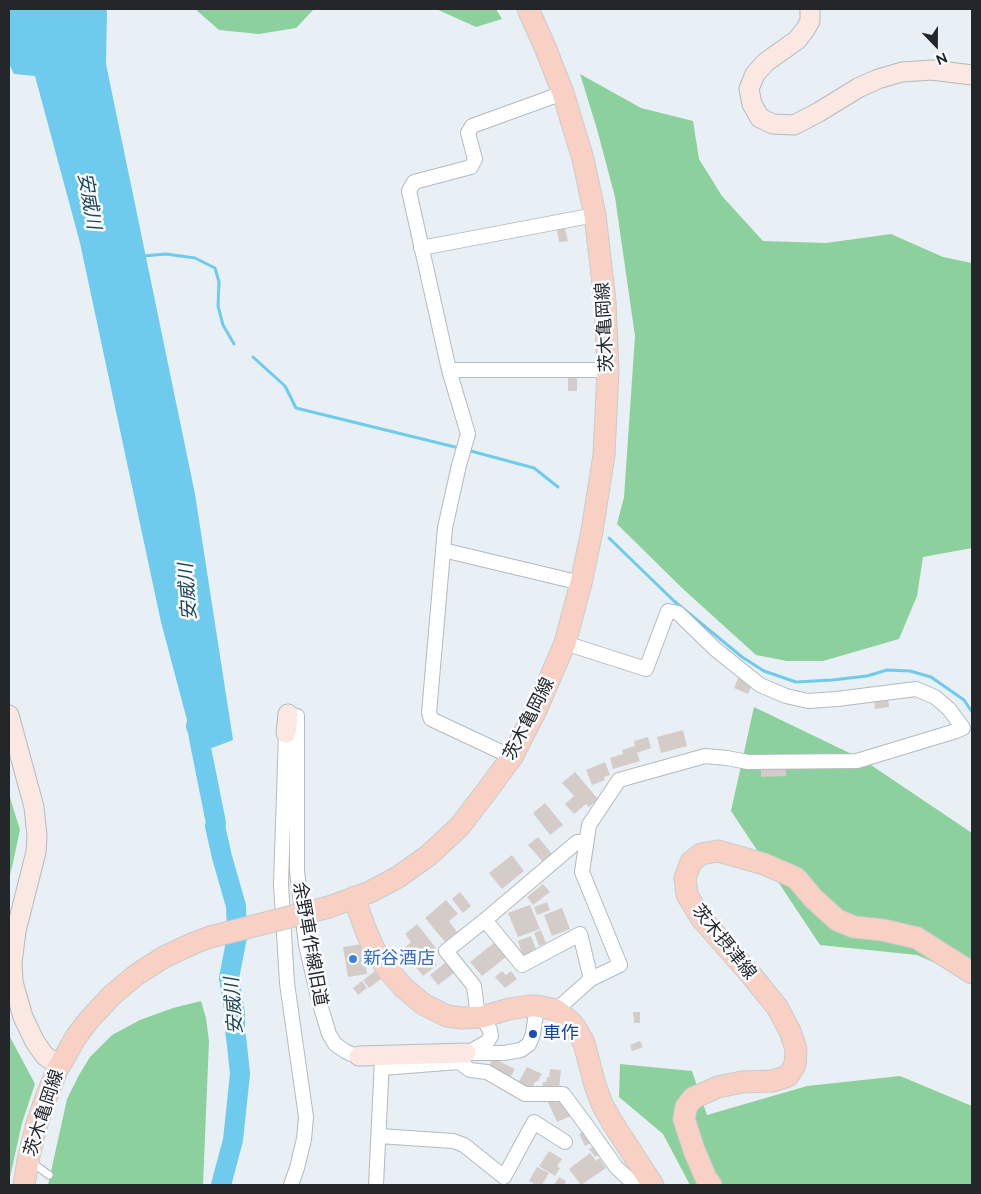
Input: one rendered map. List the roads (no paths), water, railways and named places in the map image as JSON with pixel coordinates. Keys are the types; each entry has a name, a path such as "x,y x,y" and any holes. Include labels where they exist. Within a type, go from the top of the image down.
{"main road":[{"name":"茨木亀岡線","path":"24,1185 36,1127 61,1062 88,1020 111,996 136,975 179,949 210,937 328,907 370,892 398,877 429,855 460,826 512,757 537,708 565,643 581,583 594,521 604,456 608,370 606,301 595,215 583,159 563,93 528,9"},
{"name":"茨木摂津線","path":"711,1185 694,1150 684,1119 686,1107 693,1098 718,1087 742,1082 773,1081 788,1076 796,1065 796,1049 790,1031 777,1007 702,919 687,895 685,878 691,862 701,854 718,851 764,864 796,878 814,899 837,920 854,927 883,930 917,938 972,973"},
{"path":"354,898 374,949 388,970 403,987 423,1004 447,1016 484,1023 509,1009 529,1006 546,1008 569,1020 580,1034 602,1104 653,1185"}],"street":[{"path":"810,9 810,21 805,30 797,40 766,62 755,74 749,89 752,104 760,118 773,124 794,125 865,85 902,72 932,70 972,75"},
{"path":"512,757 431,719 429,713 445,528 468,434 449,370 409,191 414,182 471,167 475,159 468,133 472,126 563,93"},
{"path":"421,248 595,215"},
{"path":"449,370 608,370"},
{"path":"443,550 581,583"},
{"path":"565,643 646,669 668,611 678,613 716,649 760,685 786,696 808,701 916,688 935,697 949,709 963,728 857,761 748,762 705,756 619,780 589,825 582,872 620,965 591,979 546,1008 529,1044 521,1050 514,1052 495,1042 484,1023 474,986 446,951 577,842 586,842"},
{"path":"9,715 34,807 37,836 36,852 16,930 12,963 13,982 23,1017 34,1042 45,1056 51,1060 61,1062"},
{"name":"余野車作線旧道","path":"291,1185 304,1139 306,1117 287,983 281,884 287,723 297,716 297,871 306,945 329,1034 344,1051 382,1062 466,1053 504,1054 514,1052"},
{"path":"485,920 522,965 580,934 591,979"},
{"name":"余野車作線旧道","path":"466,1053 487,1042 484,1023"},
{"path":"376,1185 382,1062 459,1062 470,1070 487,1072 525,1094 563,1094 616,1167 635,1185"},
{"path":"379,1136 453,1141 464,1146 504,1177 534,1122 565,1142"}],"lane":[{"path":"28,1160 49,1175"}],"water":[{"path":"9,9 106,9 107,11 106,64 195,494 233,740 196,754 161,622 80,243 35,76 14,74 9,64"}],"waterway":[{"path":"143,256 166,254 195,258 215,268 219,282 218,306 223,325 234,344"},
{"path":"253,357 285,386 296,408 459,448"},
{"path":"467,450 534,468 558,487"},
{"path":"609,538 674,601 742,657 764,671 796,682 867,676 887,670 910,671 931,677 964,700 972,712"},
{"name":"安威川","path":"196,726 216,823 215,826 236,906 237,937 229,978 235,1014 240,1074 233,1140 221,1185"}],"place":[{"name":"新谷酒店","path":"353,959"},
{"name":"車作","path":"533,1034"}]}
